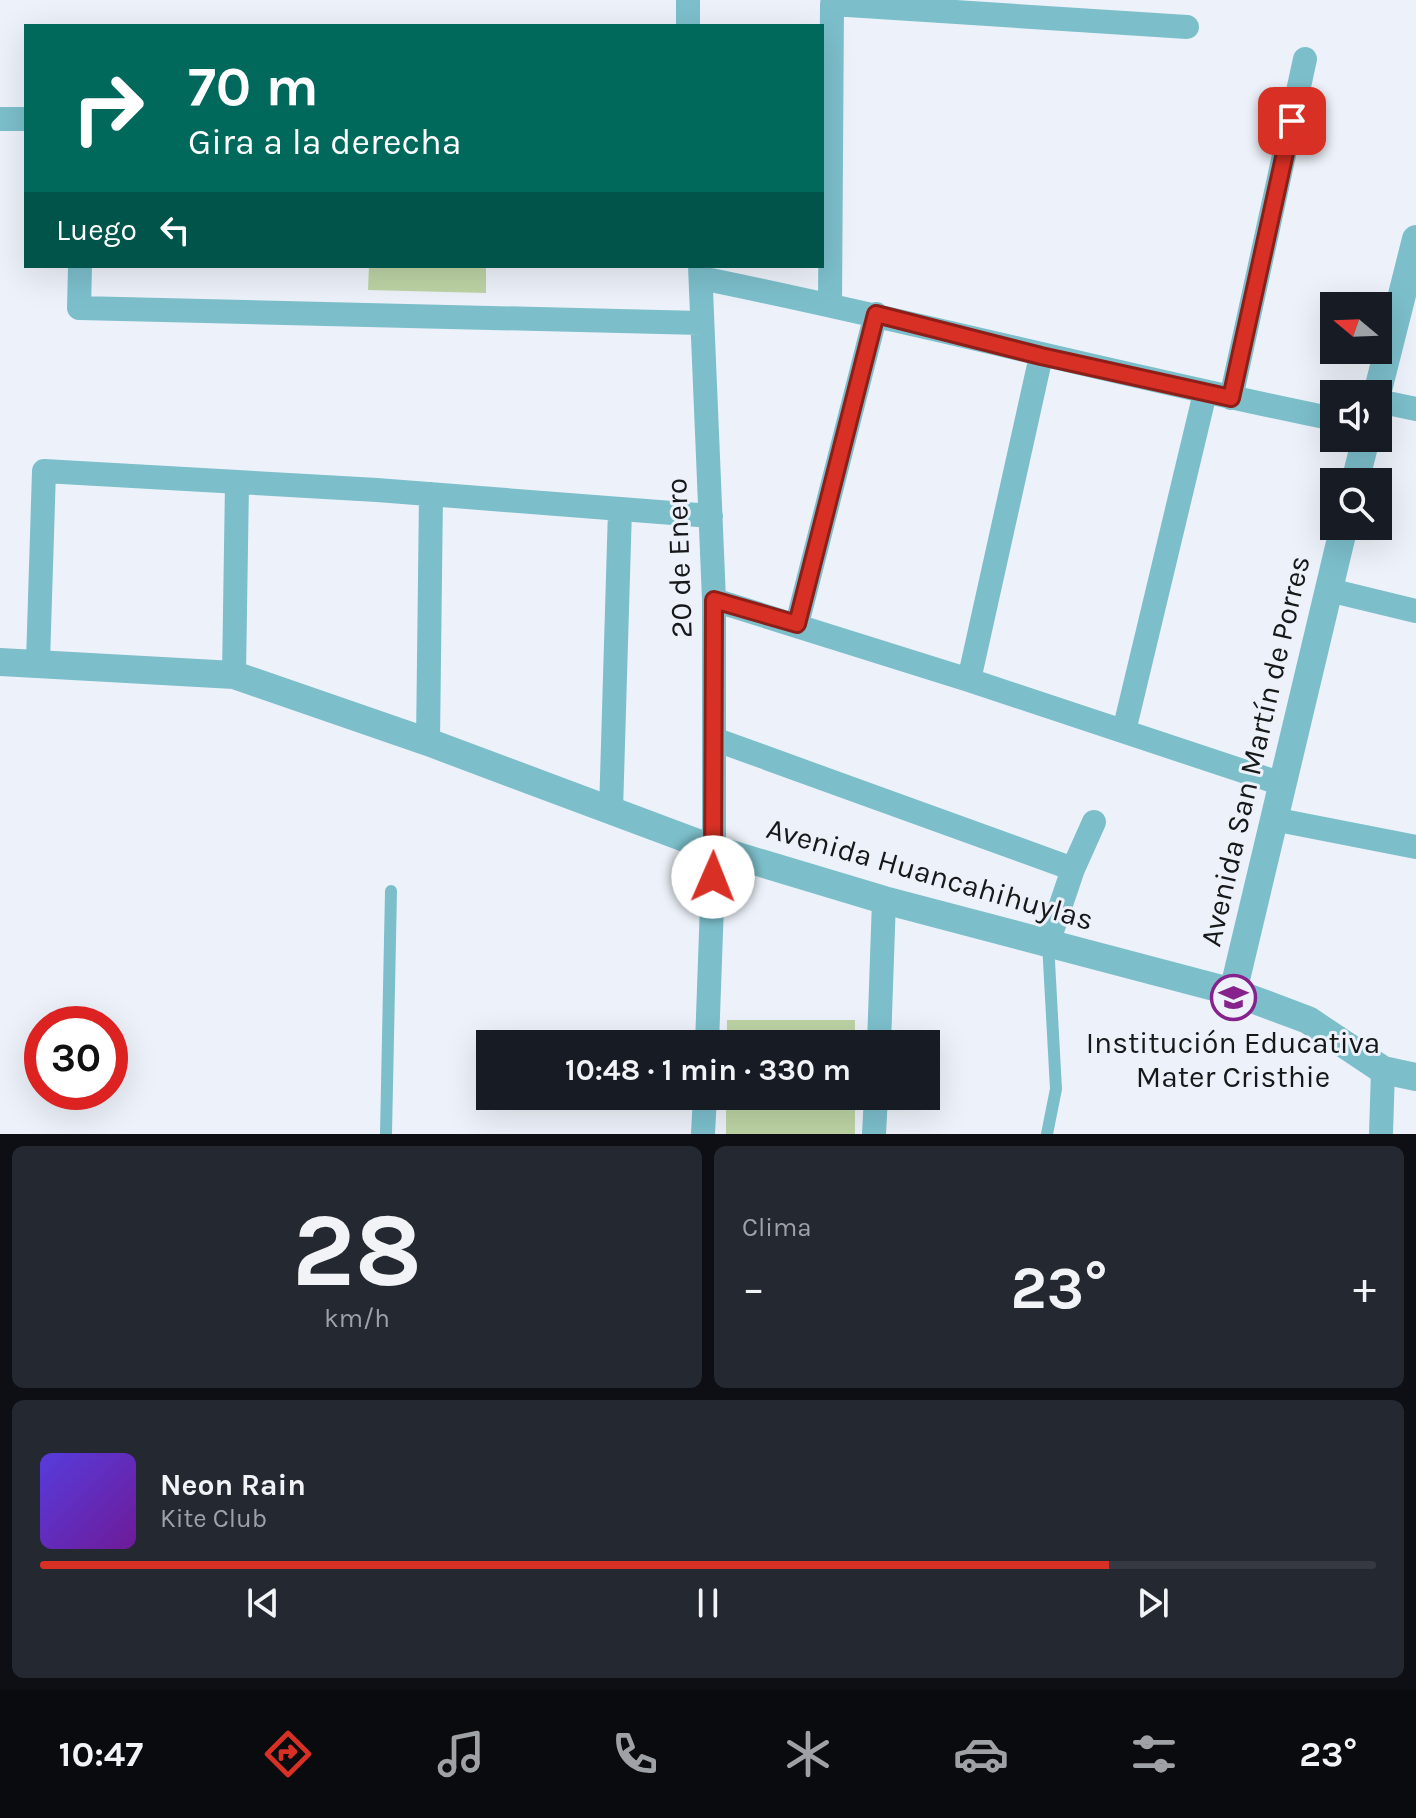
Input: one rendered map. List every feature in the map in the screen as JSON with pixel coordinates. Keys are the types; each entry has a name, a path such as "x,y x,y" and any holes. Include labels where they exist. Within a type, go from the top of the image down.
{"street":[{"path":"688,0 688,24"},
{"path":"830,304 832,4 1187,27"},
{"path":"1231,398 1305,59"},
{"path":"0,119 24,119"},
{"path":"1381,380 1415,249"},
{"path":"80,268 79,308 701,323"},
{"path":"701,272 1041,356 1320,416"},
{"name":"20 de Enero","path":"701,272 714,600 714,849 708,1030"},
{"path":"797,624 876,314"},
{"path":"969,680 1041,356"},
{"path":"1124,731 1205,393"},
{"path":"1392,404 1416,409"},
{"path":"38,662 44,471 431,494 711,516"},
{"path":"234,675 237,483"},
{"path":"428,742 431,494"},
{"path":"611,811 620,509"},
{"name":"Avenida San Martín de Porres","path":"1233,992 1341,540"},
{"path":"1329,590 1416,611"},
{"path":"714,600 797,624 1282,784"},
{"name":"Avenida Huancahihuylas","path":"0,662 234,675 428,742 714,849 884,900 1233,992 1308,1020 1383,1070 1416,1077"},
{"path":"714,739 1073,869"},
{"path":"1273,819 1416,847"},
{"path":"1048,943 1073,869 1094,822"},
{"path":"879,1030 884,900"},
{"path":"1381,1134 1383,1070"},
{"path":"703,1134 704,1110"},
{"path":"874,1134 875,1110"}],"lane":[{"path":"386,1134 391,891"},
{"path":"1047,1134 1056,1089 1048,943"}],"green space":[{"path":"369,268 486,268 486,293 368,290"},
{"path":"727,1020 855,1020 855,1030 727,1030"},
{"path":"726,1110 855,1110 855,1134 726,1134"}],"place":[{"name":"Institución Educativa Mater Cristhie","path":"1233,997"}],"route":[{"path":"713,877 714,600 797,624 876,314 1041,356 1231,398 1292,121"}]}
